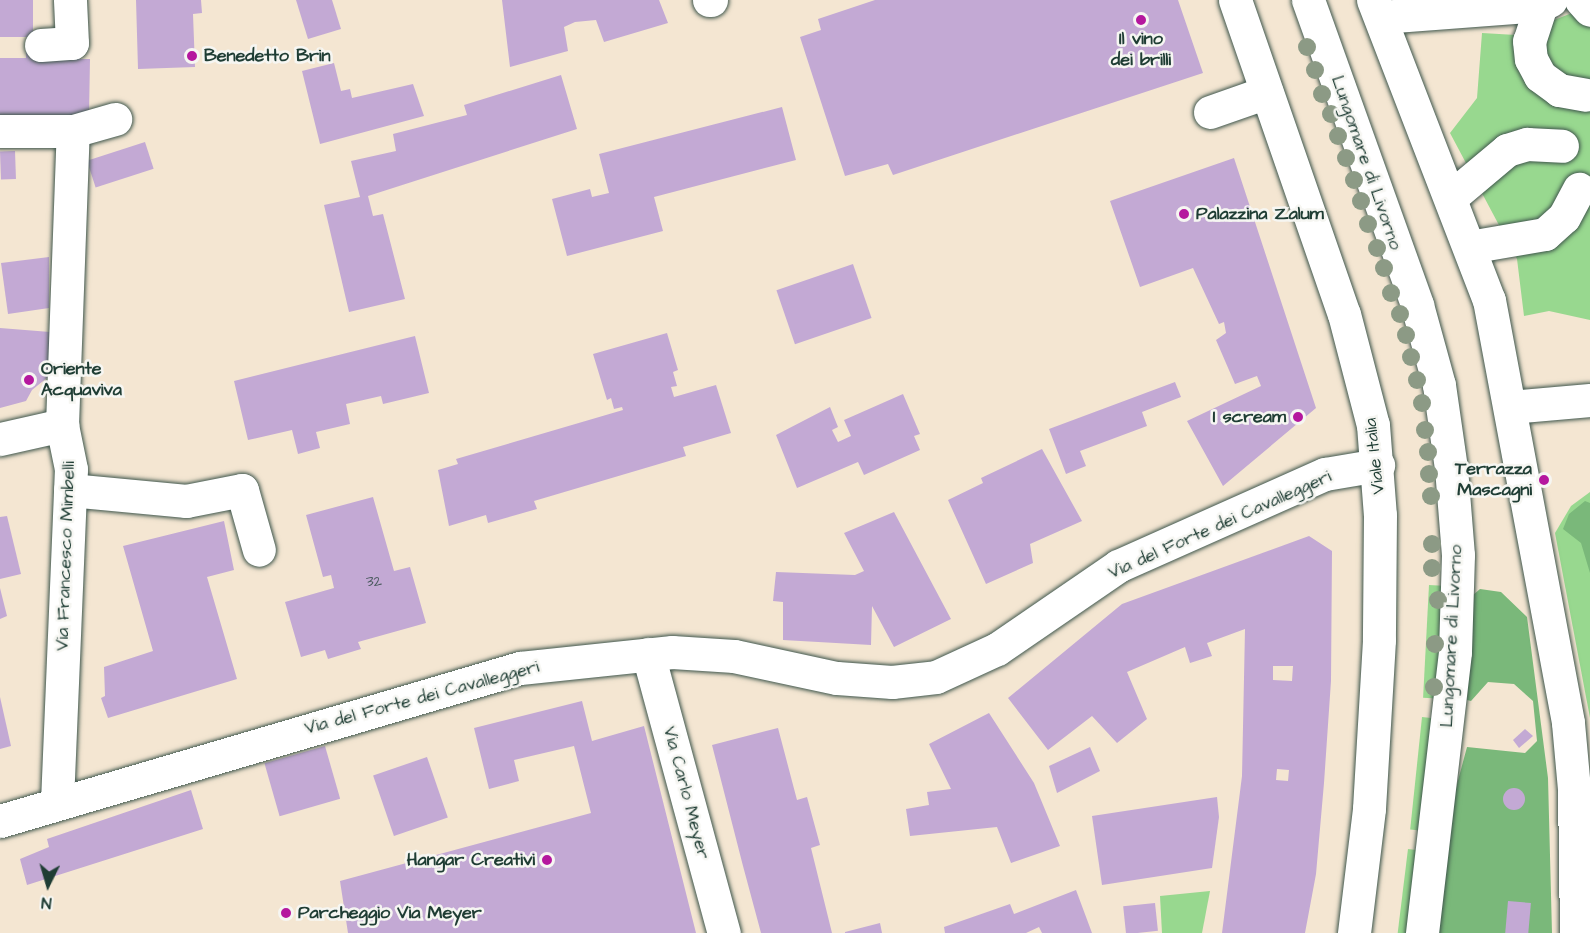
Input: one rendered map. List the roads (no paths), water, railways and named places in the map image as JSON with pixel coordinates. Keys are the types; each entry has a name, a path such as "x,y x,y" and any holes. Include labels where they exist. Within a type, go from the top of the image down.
{"street":[{"path":"41,45 72,44 70,0"},
{"name":"Viale Italia","path":"1235,0 1344,314 1368,403 1378,465 1379,639 1369,809 1354,933"},
{"name":"Lungomare di Livorno","path":"1308,0 1417,305 1439,385 1451,468 1458,555 1455,651 1422,933"},
{"path":"1581,0 1590,10"},
{"path":"1576,933 1574,789 1568,723 1489,300 1451,196 1377,9 1546,3 1529,41 1531,59 1540,76 1559,90 1588,94"},
{"path":"1210,112 1267,92"},
{"path":"1469,247 1545,234 1585,193 1565,164 1562,146 1569,118 1588,94"},
{"name":"Via Francesco Mimbelli","path":"0,131 95,125 62,425 68,444 70,490 57,802"},
{"path":"1451,196 1507,150 1527,144 1562,146"},
{"path":"1510,407 1590,400"},
{"path":"0,439 62,425"},
{"name":"Via del Forte dei Cavalleggeri","path":"0,821 57,802 520,668 648,654 734,656 837,678 892,682 936,677 997,649 1118,566 1325,474 1378,465"},
{"path":"70,490 186,501 242,490 259,550"},
{"name":"Via Carlo Meyer","path":"648,654 724,933"}],"place":[{"name":"Il vino dei brilli","path":"1141,20"},
{"name":"Benedetto Brin","path":"192,56"},
{"name":"Palazzina Zalum","path":"1184,214"},
{"name":"Oriente Acquaviva","path":"29,380"},
{"name":"I scream","path":"1298,417"},
{"name":"Terrazza Mascagni","path":"1544,480"},
{"name":"Hangar Creativi","path":"547,860"},
{"name":"Parcheggio Via Meyer","path":"286,913"}]}
